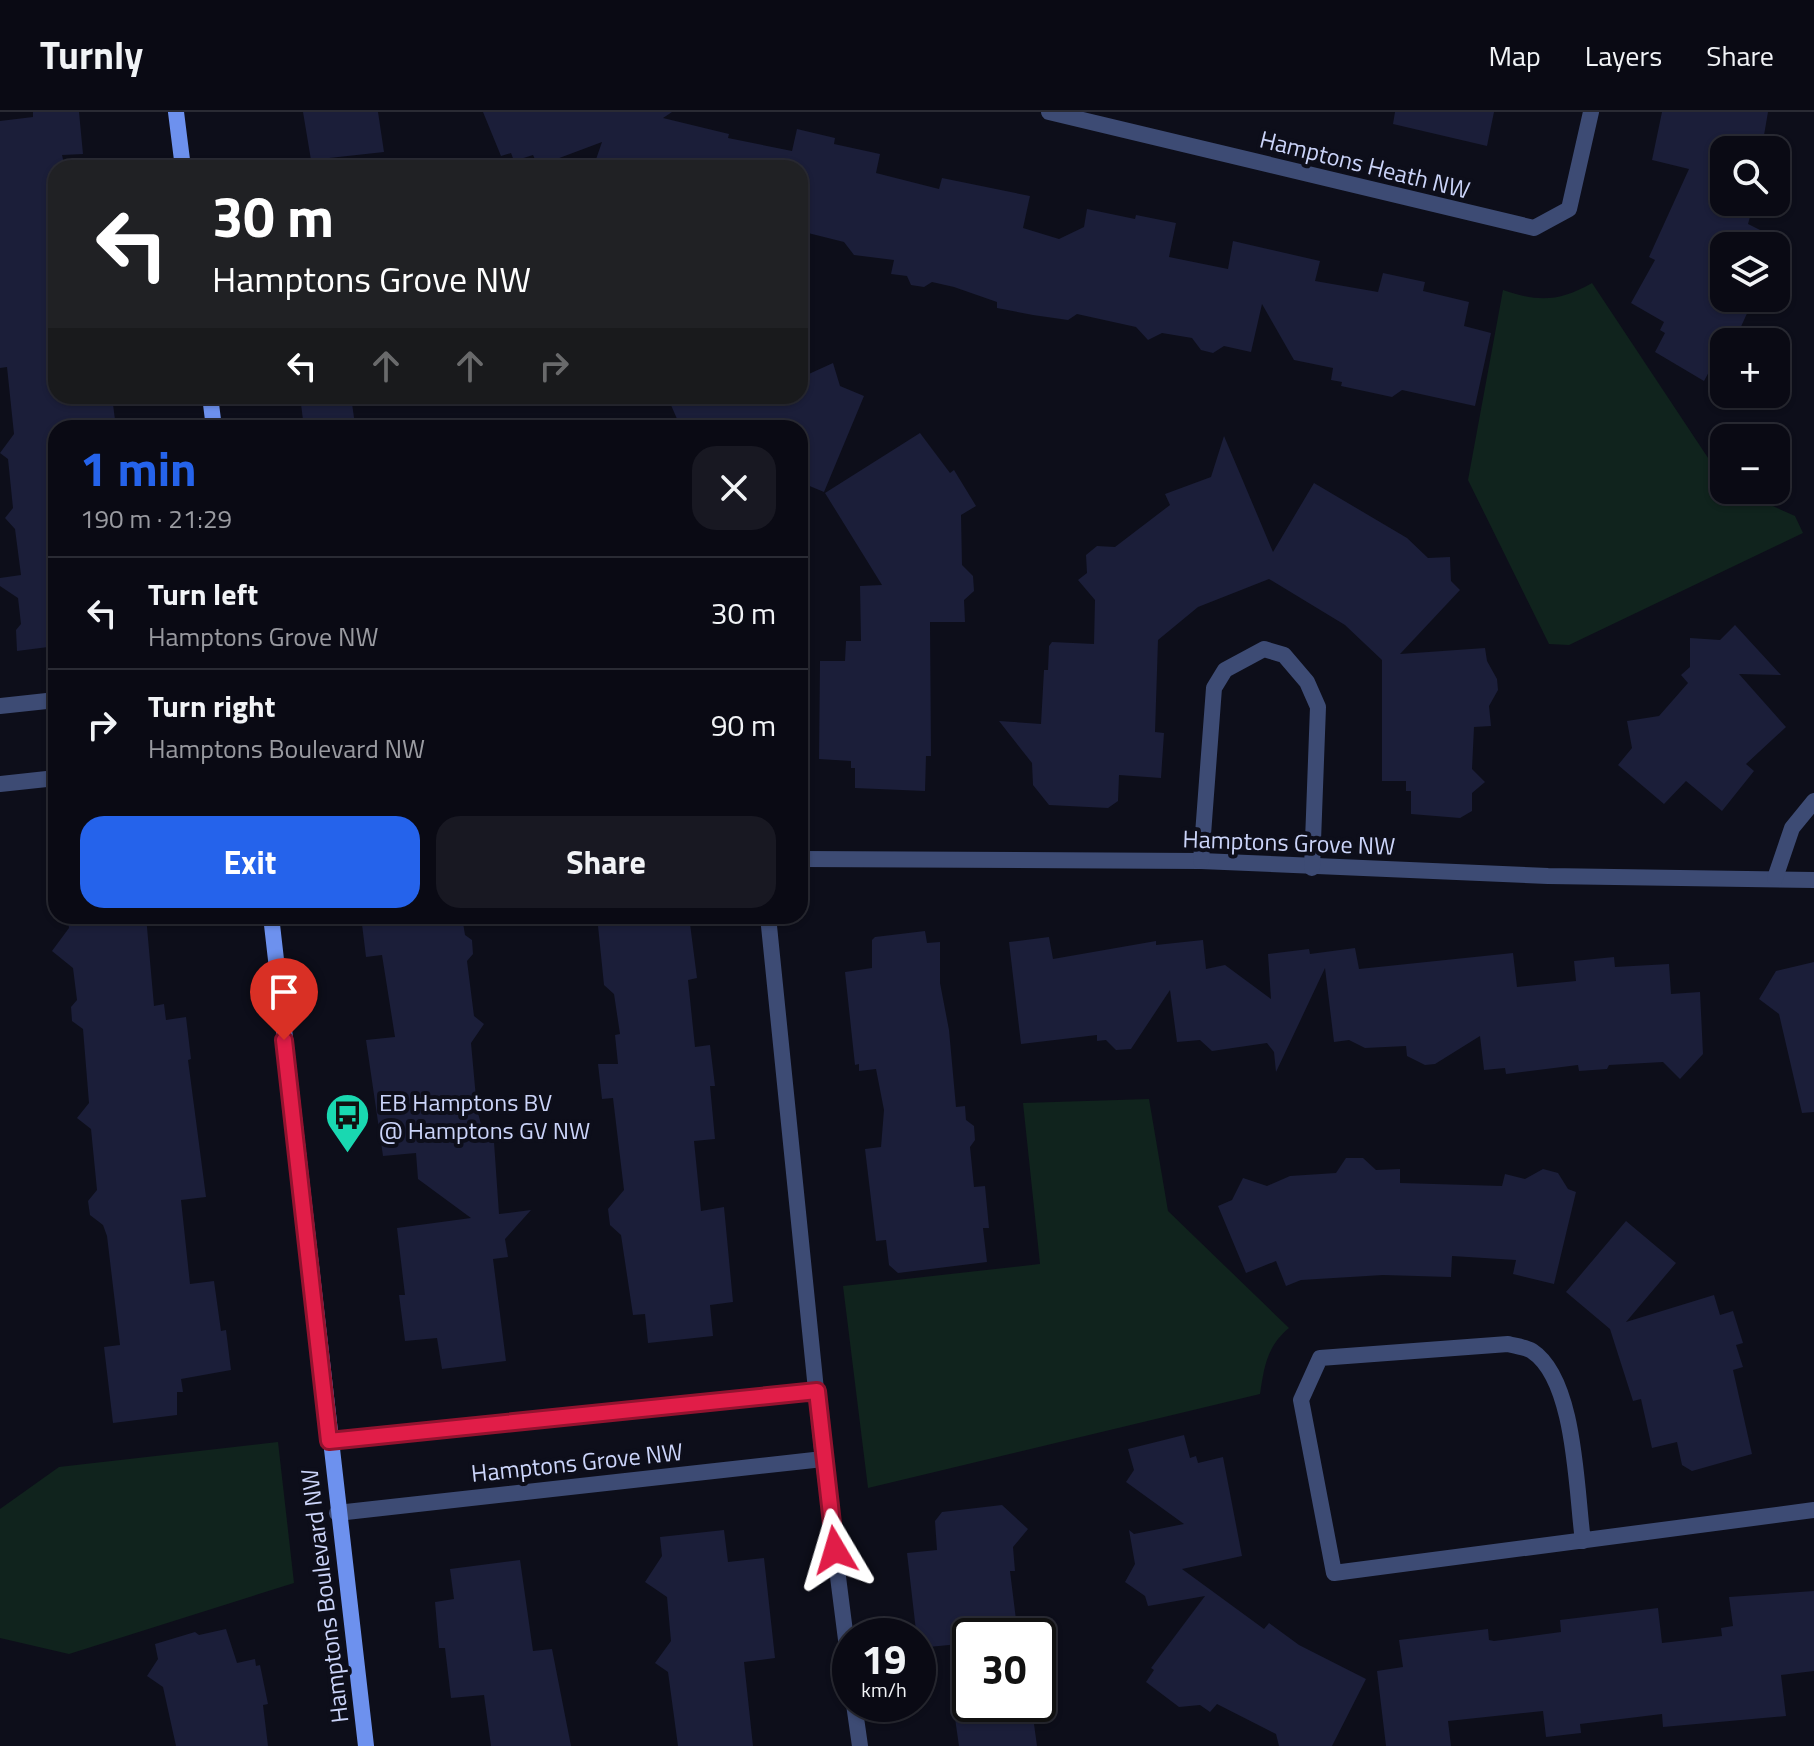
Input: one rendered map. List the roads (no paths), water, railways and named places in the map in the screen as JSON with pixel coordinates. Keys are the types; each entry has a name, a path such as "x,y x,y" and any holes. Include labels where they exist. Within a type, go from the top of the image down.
{"street":[{"path":"176,112 182,160"},
{"name":"Hamptons Heath NW","path":"1049,112 1534,228 1569,209 1591,112"},
{"path":"1201,861 1214,688 1225,670 1264,649 1284,655 1307,682 1318,707 1312,868"},
{"path":"0,706 48,701"},
{"path":"0,784 48,779"},
{"path":"1775,878 1792,828 1814,801"},
{"name":"Hamptons Grove NW","path":"808,859 1201,861 1312,868 1814,880"},
{"name":"Hamptons Boulevard NW","path":"272,924 366,1746"},
{"path":"769,924 823,1459 843,1618"},
{"path":"1583,1541 1563,1395 1548,1367 1531,1351 1508,1344 1320,1358 1301,1400 1334,1573 1583,1541 1814,1510"},
{"name":"Hamptons Grove NW","path":"329,1441 817,1391"},
{"name":"Hamptons Grove NW","path":"337,1513 823,1459"},
{"path":"857,1722 860,1746"}],"place":[{"name":"EB Hamptons BV @ Hamptons GV NW","path":"348,1155"}]}
